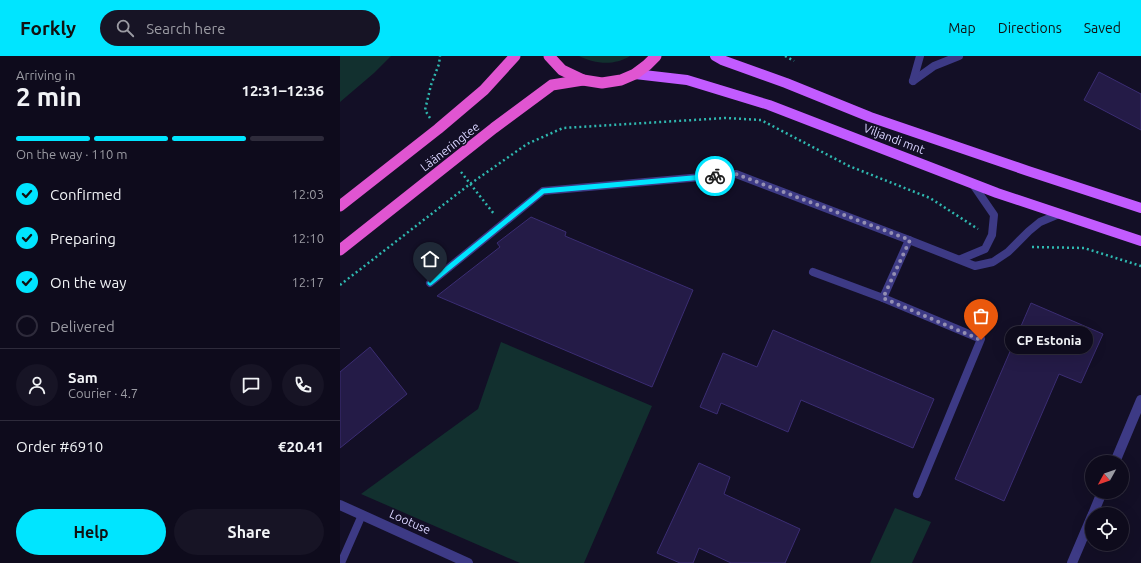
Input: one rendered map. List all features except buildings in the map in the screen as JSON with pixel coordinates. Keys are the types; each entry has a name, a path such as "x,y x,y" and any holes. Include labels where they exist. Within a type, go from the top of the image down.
{"highway":[{"name":"Lääneringtee","path":"340,206 438,129 484,90 515,56"},
{"name":"Lääneringtee","path":"548,56 562,70 583,80 602,83 621,80 635,74 656,56"},
{"name":"Lääneringtee","path":"340,250 494,128 552,85 583,80"}],"main road":[{"name":"Viljandi mnt","path":"715,56 722,60 786,82 870,116 1028,171 1141,208"},
{"name":"Viljandi mnt","path":"635,74 687,80 769,105 997,193 1141,241"}],"street":[{"path":"1118,455 1141,400"},
{"name":"Lootuse","path":"340,505 468,563"},
{"path":"1072,563 1085,532"}],"lane":[{"path":"920,56 913,81 934,66 959,56"},
{"path":"430,283 543,191 736,174 975,266 993,262 1008,252 1040,222 1059,214"},
{"path":"961,260 984,249 992,235 994,215 972,183"},
{"path":"883,298 910,240"},
{"path":"813,272 883,298 981,340 917,494"},
{"path":"341,563 362,515"}],"path":[{"path":"430,118 425,110 440,56"},
{"path":"785,56 794,60"},
{"path":"340,286 470,184 527,144 563,128 726,118 761,120 849,166 930,198 980,231 992,235"},
{"path":"459,170 502,224"},
{"path":"1017,243 1026,246 1084,248 1141,266"}],"green space":[{"path":"340,56 391,56 374,73 340,102"},
{"path":"579,56 630,56 611,63 604,63 591,61"},
{"path":"501,342 652,406 584,563 520,563 361,494 478,409"},
{"path":"895,508 931,522 912,563 870,563"}],"way so far":[{"path":"715,176 736,174 910,240 883,298 981,340"}],"place":[{"name":"CP Estonia","path":"981,340"}],"route":[{"path":"430,283 543,191 715,176"}]}
